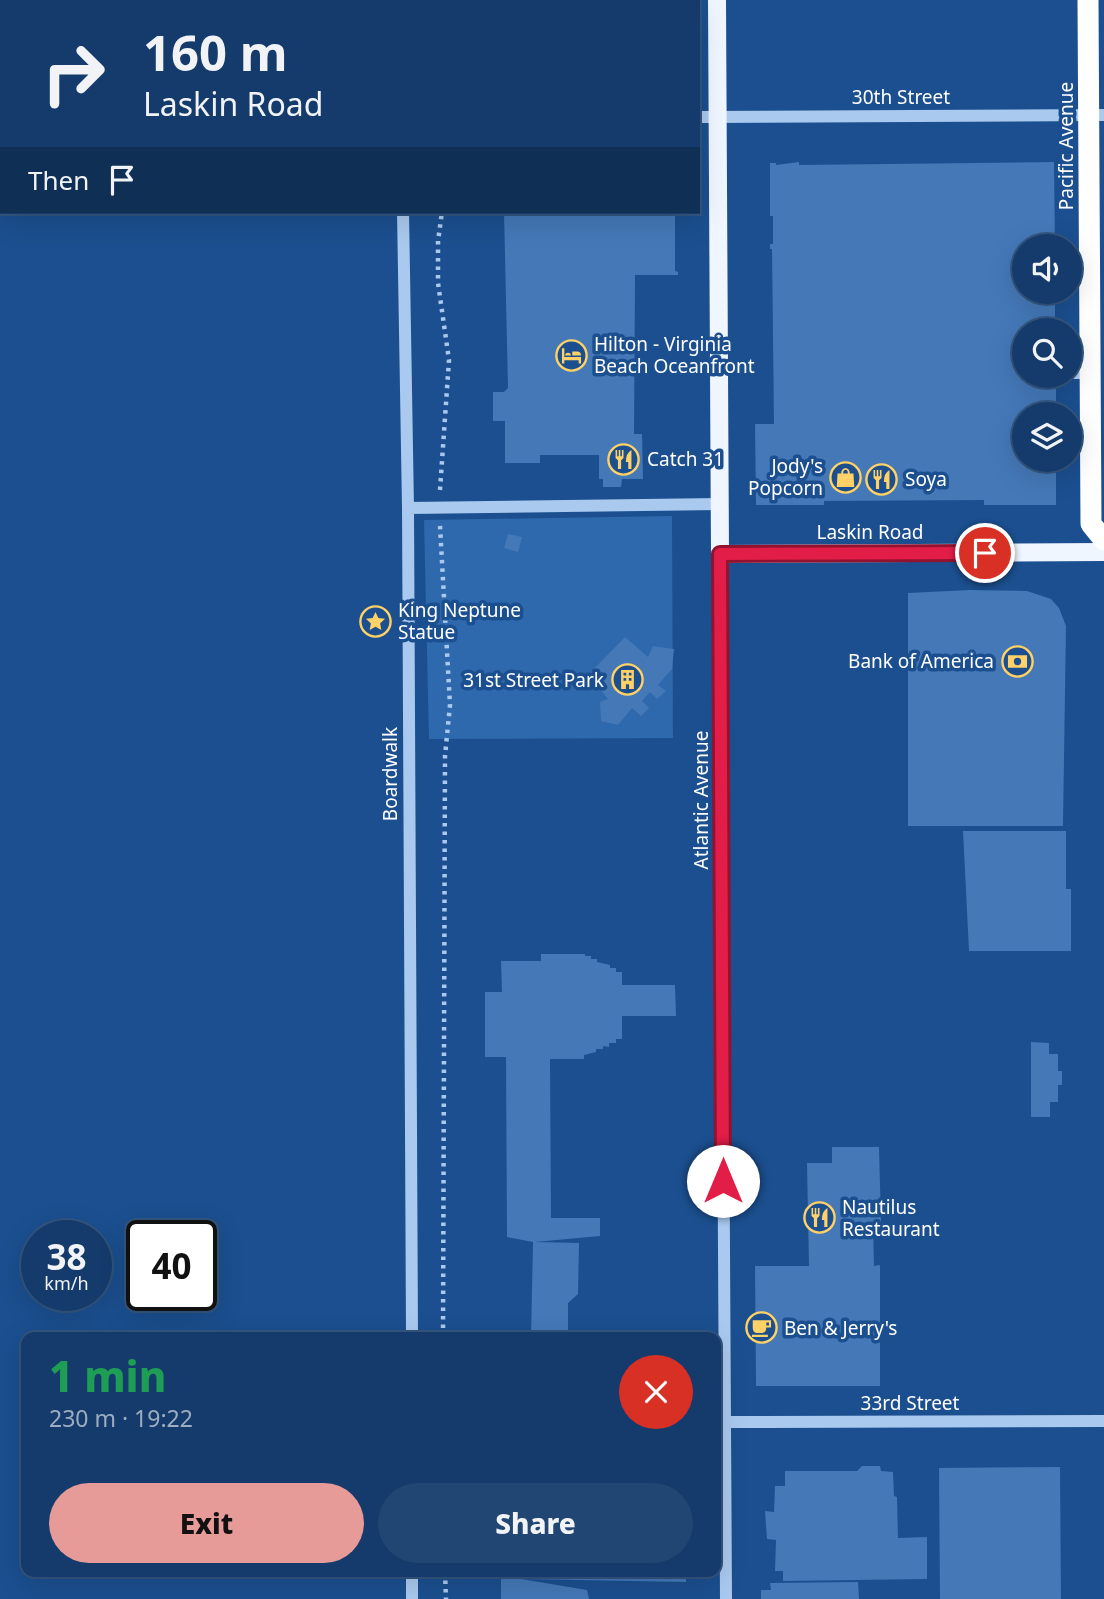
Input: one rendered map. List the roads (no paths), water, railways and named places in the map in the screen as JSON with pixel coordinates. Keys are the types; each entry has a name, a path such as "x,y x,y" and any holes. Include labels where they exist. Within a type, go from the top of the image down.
{"highway":[{"name":"Pacific Avenue","path":"1082,343 1097,115 1088,0"},
{"name":"Pacific Avenue","path":"1081,388 1091,524 1104,540"}],"main road":[{"name":"Atlantic Avenue","path":"717,0 720,554"},
{"name":"Laskin Road","path":"720,554 1104,552"}],"street":[{"name":"30th Street","path":"700,117 1097,115"},
{"name":"Boardwalk","path":"403,214 408,508 412,1332"},
{"path":"408,508 720,504"},
{"name":"Atlantic Avenue","path":"720,554 720,1332"},
{"name":"33rd Street","path":"721,1422 1104,1421"},
{"name":"Atlantic Avenue","path":"721,1452 726,1599"},
{"path":"412,1577 412,1599"}],"place":[{"name":"Hilton - Virginia Beach Oceanfront","path":"571,355"},
{"name":"Catch 31","path":"624,459"},
{"name":"Jody's Popcorn","path":"846,477"},
{"name":"Soya","path":"882,479"},
{"name":"King Neptune Statue","path":"375,621"},
{"name":"Bank of America","path":"1017,661"},
{"name":"31st Street Park","path":"627,680"},
{"name":"Nautilus Restaurant","path":"819,1218"},
{"name":"Ben & Jerry's","path":"761,1328"}]}
